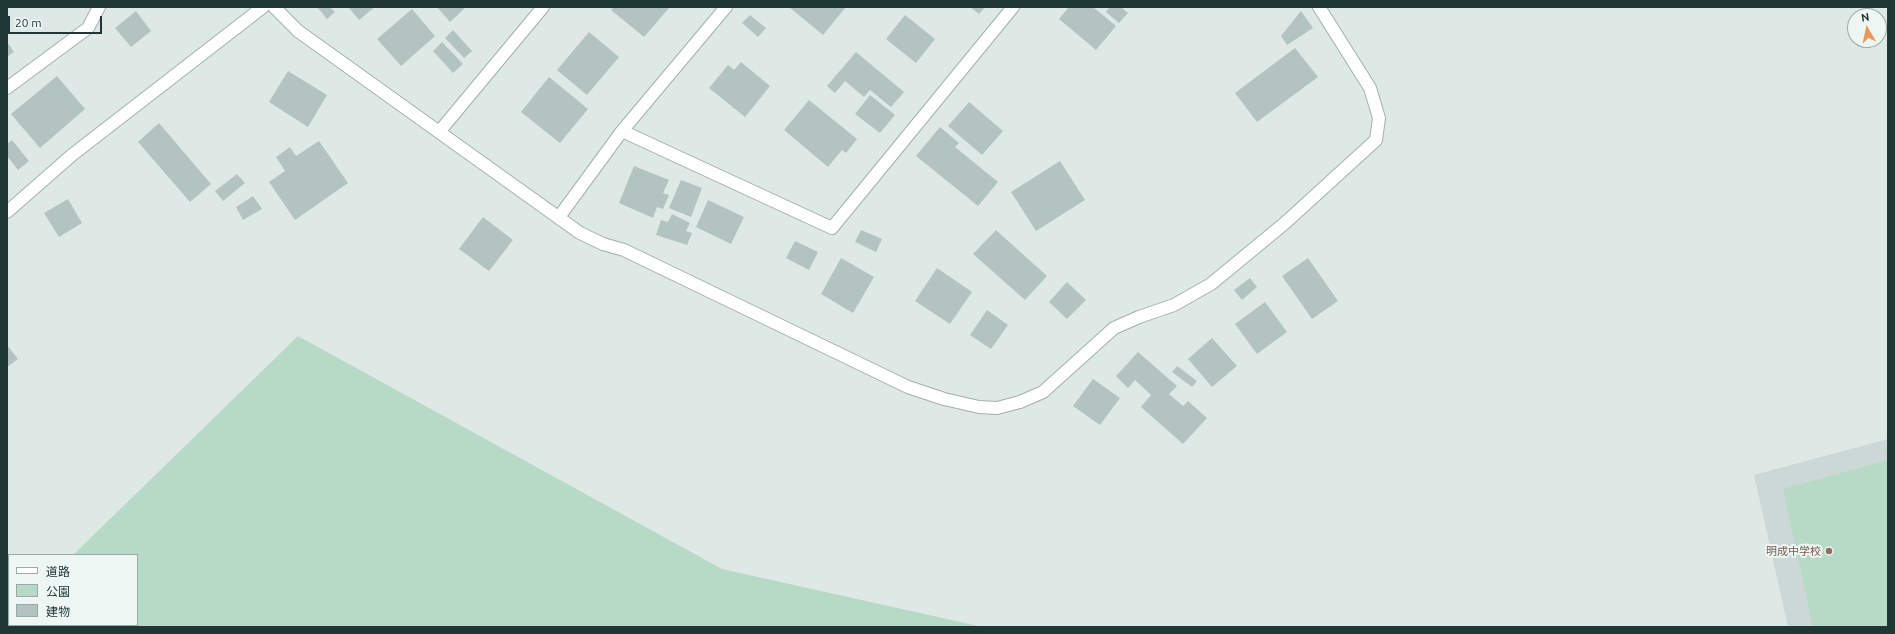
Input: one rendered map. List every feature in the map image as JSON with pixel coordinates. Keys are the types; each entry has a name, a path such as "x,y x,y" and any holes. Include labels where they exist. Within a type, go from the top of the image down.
{"street":[{"path":"7,88 88,28 99,7"},
{"path":"7,212 72,155 263,7"},
{"path":"274,7 298,31 580,233 603,244 624,250 908,387 944,399 979,407 997,408 1020,402 1043,392 1114,328 1139,316 1174,305 1211,284 1285,223 1376,140 1379,118 1370,88 1319,7"},
{"path":"439,132 543,7"},
{"path":"559,218 622,131 726,7"},
{"path":"622,131 832,228 1013,7"}],"shaded area":[{"name":"明成中学校","path":"1888,439 1888,627 1788,627 1754,475"}],"green space":[{"path":"298,336 722,569 983,627 13,627 138,626 138,554 74,554"},
{"name":"明成中学校","path":"1888,460 1888,627 1813,627 1783,489"}],"building":[{"path":"317,7 330,7 335,12 327,19"},
{"path":"348,7 375,7 359,20"},
{"path":"437,7 466,7 450,22"},
{"path":"614,7 669,8 644,37 611,10"},
{"path":"789,7 846,7 823,35"},
{"path":"970,7 985,7 979,14"},
{"path":"1069,7 1093,7 1116,26 1096,50 1059,19"},
{"path":"1110,7 1121,7 1128,13 1119,23 1106,12"},
{"path":"412,9 435,36 401,66 377,39"},
{"path":"136,11 151,31 131,47 115,28"},
{"path":"1301,11 1313,28 1287,45 1281,36"},
{"path":"750,15 766,28 758,37 742,23"},
{"path":"905,15 935,39 916,63 886,39"},
{"path":"453,30 472,51 464,58 445,38"},
{"path":"589,32 619,57 587,95 557,70"},
{"path":"7,42 14,52 7,57"},
{"path":"442,42 463,64 453,73 433,51"},
{"path":"1295,48 1318,77 1257,122 1235,93"},
{"path":"856,52 904,92 891,107 870,90 864,97 845,81 835,93 827,86"},
{"path":"741,62 770,86 745,117 709,88 728,65 734,70"},
{"path":"288,71 327,95 308,127 269,102"},
{"path":"57,76 85,109 40,148 11,114"},
{"path":"549,77 588,109 560,143 521,112"},
{"path":"870,95 895,115 880,133 855,114"},
{"path":"809,100 857,139 846,153 842,150 828,167 784,130"},
{"path":"969,102 1003,131 982,155 948,126"},
{"path":"159,123 211,184 190,202 138,142"},
{"path":"940,127 959,143 955,147 998,182 978,206 916,156"},
{"path":"12,140 29,161 18,170 7,156 7,144"},
{"path":"319,141 348,183 295,220 269,182 285,171 276,157 290,147 296,156"},
{"path":"1060,161 1085,200 1036,231 1011,192"},
{"path":"634,166 669,180 663,193 669,195 663,209 657,207 653,218 619,203"},
{"path":"237,174 245,183 223,201 215,191"},
{"path":"681,180 702,188 691,217 669,208"},
{"path":"253,196 262,209 243,220 236,207"},
{"path":"68,199 82,223 59,237 44,213"},
{"path":"708,200 744,217 731,244 696,227"},
{"path":"672,214 690,223 686,231 692,233 687,245 656,235 661,220 668,222"},
{"path":"483,217 513,240 489,271 459,249"},
{"path":"861,230 882,239 876,252 855,242"},
{"path":"996,230 1047,276 1025,300 973,254"},
{"path":"795,241 818,252 809,270 786,258"},
{"path":"841,258 874,277 853,313 821,294"},
{"path":"1308,258 1338,301 1312,319 1282,276"},
{"path":"937,268 972,292 950,324 915,301"},
{"path":"1250,278 1257,287 1242,300 1234,290"},
{"path":"1067,282 1086,300 1067,319 1049,302"},
{"path":"1265,302 1287,332 1257,354 1235,324"},
{"path":"987,310 1008,325 991,349 970,335"},
{"path":"1212,338 1237,366 1212,387 1188,359"},
{"path":"7,345 18,359 7,367"},
{"path":"1138,352 1177,386 1169,394 1183,406 1188,401 1207,418 1183,444 1141,407 1151,395 1135,380 1128,388 1116,376"},
{"path":"1177,366 1197,381 1192,387 1172,372"},
{"path":"1093,379 1120,398 1100,425 1073,406"}],"place":[{"name":"明成中学校","path":"1829,551"}]}
